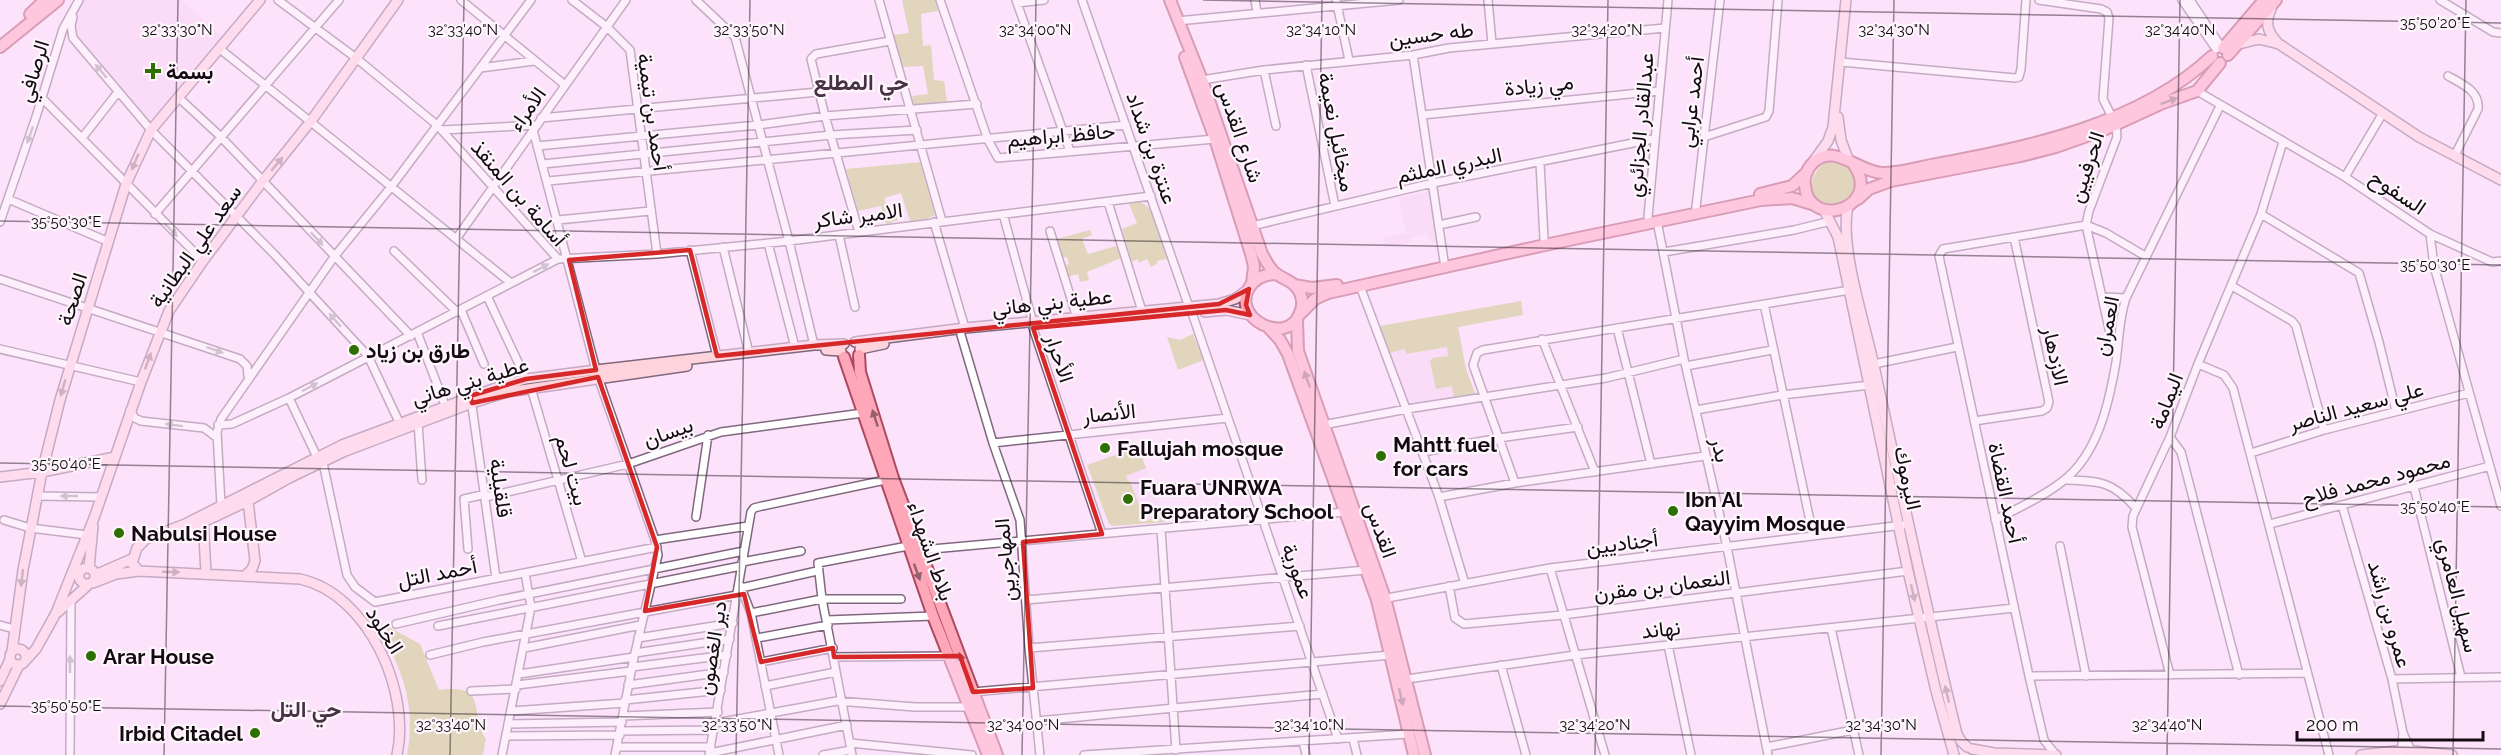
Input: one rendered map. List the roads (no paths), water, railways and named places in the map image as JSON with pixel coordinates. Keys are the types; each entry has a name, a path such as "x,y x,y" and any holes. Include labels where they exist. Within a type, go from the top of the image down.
{"main road":[{"path":"0,38 45,0"},
{"path":"0,47 58,0"},
{"name":"الصحة","path":"0,681 11,655 30,528 42,472 70,365 126,184 151,130 260,0"},
{"name":"سعد علي البطانية","path":"56,613 94,518 159,331 169,311 262,182 311,122 398,0"},
{"path":"1164,0 1215,139 1251,254 1254,272 1246,305 1250,315"},
{"name":"شارع القدس","path":"1170,0 1202,80 1262,254 1276,274"},
{"path":"1033,325 1190,310 1226,310 1250,315 1269,328 1284,328 1299,317 1309,303 1321,296 1696,207 1784,189 1796,184 1830,136 1836,106 1846,0"},
{"path":"1250,287 1263,276 1276,274 1294,285 1319,288 1544,239 1770,199 1792,198 1820,208 1843,210 1869,189 1891,181 2056,147 2114,121 2200,88 2220,53 2271,1"},
{"path":"2239,44 2271,1"},
{"path":"2271,1 2267,25 2270,34 2279,44 2420,136 2501,180"},
{"path":"1820,208 1806,190 1809,168 1828,155 1850,160 1867,170 1881,173 2034,145 2114,121 2220,53 2239,44 2259,39 2279,44"},
{"path":"2192,72 2188,85 2200,88"},
{"path":"2192,72 2203,77 2200,88"},
{"path":"1836,106 1841,140 1850,160 1859,171 1861,181 1860,191 1852,203"},
{"name":"اليرموك","path":"1852,203 1845,224 1847,241 1870,365 1924,619 1936,691 1954,755"},
{"name":"اليرموك","path":"1820,208 1838,237 1870,365 1870,385 1904,524 1908,571 1957,734 1960,741 1971,751"},
{"path":"1294,285 1302,302 1299,317"},
{"name":"عطية بني هاني","path":"858,349 906,340 1077,318 1142,311 1190,310 1227,303 1250,287"},
{"name":"القدس","path":"1299,317 1298,351 1407,679 1425,755"},
{"name":"القدس","path":"1269,328 1280,340 1288,354 1366,570 1381,599 1391,655 1414,755"},
{"path":"843,351 849,341 858,349 860,372 889,479 921,550 997,755"},
{"name":"عطية بني هاني","path":"201,520 229,504 399,422 445,405 529,384 717,356 813,345 843,351"},
{"path":"597,374 781,354 843,351 852,360 858,349"},
{"name":"بلاط الشهداء","path":"843,351 863,412 889,479 908,546 933,616 988,755"},
{"path":"139,571 132,559 137,548 149,538 170,537 229,504 248,501 320,460 418,423 471,399"},
{"path":"0,477 42,472 115,457"},
{"path":"245,576 254,566 248,501"},
{"path":"229,504 249,516"},
{"path":"94,518 91,578 132,559"},
{"path":"201,520 204,573"},
{"name":"الخلود","path":"254,566 274,577"},
{"name":"الخلود","path":"56,613 91,578 139,571 274,577 310,581 331,590 344,601 369,633 393,682 399,707 400,728 397,755"},
{"path":"0,703 23,662 26,654 17,648 11,655 14,664 23,662 36,649 56,613"},
{"path":"1954,755 1958,750 2056,755"},
{"path":"2361,755 2401,752 2452,755"}],"street":[{"name":"الرصافي","path":"73,38 71,22 80,0"},
{"name":"الرصافي","path":"0,222 63,28 80,0"},
{"name":"أسامة بن المنقذ","path":"218,425 232,424 289,398 558,259 439,128 356,58 278,0"},
{"path":"155,214 339,0"},
{"path":"461,0 565,85"},
{"path":"229,504 217,440 218,425 248,378 334,257 439,128 531,0"},
{"name":"أحمد بن تيمية","path":"572,0 607,27 630,50 644,171 657,254"},
{"name":"الأمراء","path":"456,238 627,0"},
{"path":"696,0 735,37 789,240 813,345"},
{"name":"المهاجرين","path":"879,0 912,110 963,332 993,443 1015,501 1023,542 1029,648 1040,755"},
{"name":"حافظ ابراهيم","path":"940,0 988,140 1000,158 1215,139"},
{"path":"1044,0 1017,2 1070,151"},
{"name":"عنترة بن شداد","path":"1082,0 1190,310"},
{"path":"1255,0 1257,12"},
{"path":"1177,21 1336,3 1399,0"},
{"path":"1488,0 1492,43"},
{"name":"عبدالقادر الجزائري","path":"1652,219 1653,139 1668,0"},
{"name":"أحمد عرابي","path":"1696,207 1720,0"},
{"path":"1704,137 1766,117 1769,111 1778,0"},
{"path":"1841,62 2019,77 2026,0"},
{"path":"2039,0 2101,9 2107,12 2109,18 2103,99 2114,121"},
{"path":"2182,0 2220,53"},
{"path":"2190,0 2220,53"},
{"path":"2440,0 2493,32 2501,33"},
{"path":"1336,3 1349,60"},
{"name":"طه حسين","path":"1202,80 1264,70 1413,55 1492,43 1665,27"},
{"path":"61,39 73,38 151,130 310,292 368,356 399,422"},
{"path":"859,232 811,62 814,55 890,41"},
{"path":"220,49 512,283"},
{"path":"1413,55 1444,261"},
{"path":"480,68 534,61"},
{"name":"ميخائيل نعيمة","path":"1306,65 1335,206"},
{"path":"1264,70 1276,126"},
{"path":"2448,76 2475,94 2479,100 2478,108 2455,155"},
{"name":"السفوح","path":"2200,88 2220,106 2345,177 2430,234 2434,266 2501,506"},
{"name":"مي زيادة","path":"1422,115 1659,91"},
{"path":"82,138 118,92"},
{"path":"542,118 637,111 818,92"},
{"path":"178,97 220,136 334,257 414,334 445,405"},
{"path":"42,98 203,261"},
{"path":"537,146 758,125 825,116 977,104"},
{"name":"العمران","path":"1995,519 2035,500 2065,480 2095,440 2106,408 2116,359 2120,317 2126,298 2220,106"},
{"path":"2345,177 2383,113"},
{"name":"الحرفيين","path":"2114,121 2116,142 2089,211 2086,225 2116,359"},
{"path":"548,181 1126,125"},
{"path":"439,128 535,128 537,146 569,260 597,374 656,543 655,570 634,655 616,751 710,752 847,725"},
{"path":"543,164 831,135 917,130"},
{"name":"البدري الملثم","path":"1252,226 1433,183 1653,139"},
{"name":"اليمامة","path":"2170,675 2132,527 2135,507 2170,437 2198,364 2232,286 2261,214 2283,142"},
{"path":"1540,163 1544,239"},
{"name":"الامير شاكر","path":"558,259 657,254 768,243 1151,196"},
{"path":"8,199 109,242"},
{"path":"1108,202 1142,311"},
{"path":"558,220 651,211"},
{"name":"الأحرار","path":"1003,214 1033,325 1067,434 1102,534"},
{"path":"2261,214 2360,273 2396,411"},
{"path":"1439,225 1476,217"},
{"name":"بدر","path":"1652,219 1664,252 1685,363 1727,547 1768,751"},
{"path":"1664,252 1794,230 1830,221"},
{"path":"2014,237 2086,225 2106,233 2145,256"},
{"path":"1050,231 1077,318"},
{"path":"2430,234 2492,262 2501,261"},
{"path":"839,235 855,307"},
{"name":"أحمد القضاة","path":"2014,237 1940,252 1939,256 2044,740 2056,755"},
{"name":"الازدهار","path":"1974,421 2042,411 2047,408 2049,402 2014,237"},
{"path":"768,243 795,347"},
{"path":"723,247 749,353"},
{"path":"690,250 717,356"},
{"path":"394,251 459,311 484,364"},
{"path":"0,279 240,359 247,366 248,378"},
{"path":"1360,286 1439,497 1465,584"},
{"path":"2232,286 2292,321 2296,326 2324,430"},
{"path":"1515,483 1473,365 1477,354 1491,347 1850,290"},
{"name":"بيت لحم","path":"487,296 529,384 582,562"},
{"path":"2103,297 2126,298"},
{"path":"1764,304 1813,535"},
{"name":"عمورية","path":"1190,310 1338,739"},
{"path":"1617,328 1651,464"},
{"path":"1542,339 1595,472"},
{"path":"1870,365 1958,347"},
{"path":"0,349 141,382"},
{"path":"1323,425 1483,396 1772,350"},
{"path":"2198,364 2229,379 2270,524 2329,755"},
{"path":"1696,410 1782,395 1870,385"},
{"name":"علي سعيد الناصر","path":"2251,453 2324,430 2469,393"},
{"path":"289,398 320,460"},
{"name":"قلقيلية","path":"471,399 496,578"},
{"path":"130,411 135,418 141,421 204,428 211,431 217,440"},
{"name":"بيسان","path":"468,549 464,500 628,464 708,435 863,412"},
{"name":"الأنصار","path":"993,443 1228,418"},
{"path":"418,423 422,480"},
{"path":"1423,453 1499,438 1578,427"},
{"path":"696,517 708,435"},
{"path":"2170,437 2181,452 2239,675"},
{"path":"1439,497 1515,483 1705,456"},
{"name":"أحمد التل","path":"320,460 347,576 350,582 370,600 379,601 582,562 656,543 748,526"},
{"name":"محمود محمد فلاح","path":"2270,524 2490,466"},
{"path":"748,526 754,508 889,479"},
{"path":"2065,480 2107,483 2119,490 2135,507"},
{"name":"سهيل العامري","path":"2414,487 2461,677"},
{"path":"37,496 100,497"},
{"name":"عمرو بن راشد","path":"2342,505 2392,679 2403,733 2412,753"},
{"path":"921,550 1345,512"},
{"path":"4,520 30,528 87,535"},
{"name":"أجناديين","path":"1381,599 1550,568 1904,524"},
{"name":"دير الغصون","path":"710,752 740,585 748,526"},
{"path":"1161,529 1176,750"},
{"path":"851,749 817,571 820,562 908,546"},
{"path":"2060,546 2086,676"},
{"path":"396,624 462,608 744,551"},
{"path":"438,626 652,585 801,551"},
{"path":"1550,568 1605,755"},
{"path":"1026,600 1366,570"},
{"path":"779,755 751,613 740,585 817,571"},
{"name":"النعمان بن مقرن","path":"1449,586 1455,618 1464,624 1563,615 1908,571"},
{"path":"502,755 531,607 525,573"},
{"path":"430,655 527,634 737,595"},
{"path":"751,613 822,599 901,599"},
{"path":"70,755 71,600"},
{"name":"نهاند","path":"1407,679 1575,655 2014,608"},
{"path":"756,638 827,622 933,616"},
{"path":"638,638 733,623"},
{"path":"0,625 14,629"},
{"path":"524,648 641,625"},
{"path":"1029,648 1300,626"},
{"path":"1830,628 1859,755"},
{"path":"519,674 730,639"},
{"path":"1668,645 1691,755"},
{"path":"761,662 833,648"},
{"path":"973,692 1391,655"},
{"path":"471,691 516,687 727,656"},
{"path":"834,657 949,656"},
{"path":"1501,665 1527,755"},
{"path":"628,686 724,672"},
{"path":"765,686 836,672"},
{"path":"2029,676 2307,673"},
{"path":"2392,679 2501,677"},
{"path":"511,711 625,702 721,690"},
{"path":"1037,721 1323,694"},
{"path":"506,736 620,733 715,727 770,713 841,701 896,706 969,707"},
{"path":"508,724 718,712"},
{"path":"1768,751 1853,730"},
{"name":"عمرو بن راشد","path":"2401,752 2403,733"},
{"path":"1084,755 1409,734"},
{"path":"1353,739 1357,755"},
{"path":"2038,754 2043,747 2044,740"},
{"path":"1303,741 1306,755"},
{"path":"1246,746 1250,755"},
{"path":"823,755 851,749 972,755"}],"place":[{"name":"بسمة","path":"153,71"},
{"name":"طارق بن زياد","path":"354,350"},
{"name":"Fallujah mosque","path":"1105,448"},
{"name":"Mahtt fuel for cars","path":"1381,456"},
{"name":"Fuara UNRWA Preparatory School","path":"1128,499"},
{"name":"Ibn Al Qayyim Mosque","path":"1673,511"},
{"name":"Nabulsi House","path":"119,533"},
{"name":"Arar House","path":"91,656"},
{"name":"Irbid Citadel","path":"255,733"}],"district":[{"name":"حي المطلع","path":"861,82"},
{"name":"حي التل","path":"306,709"}]}
